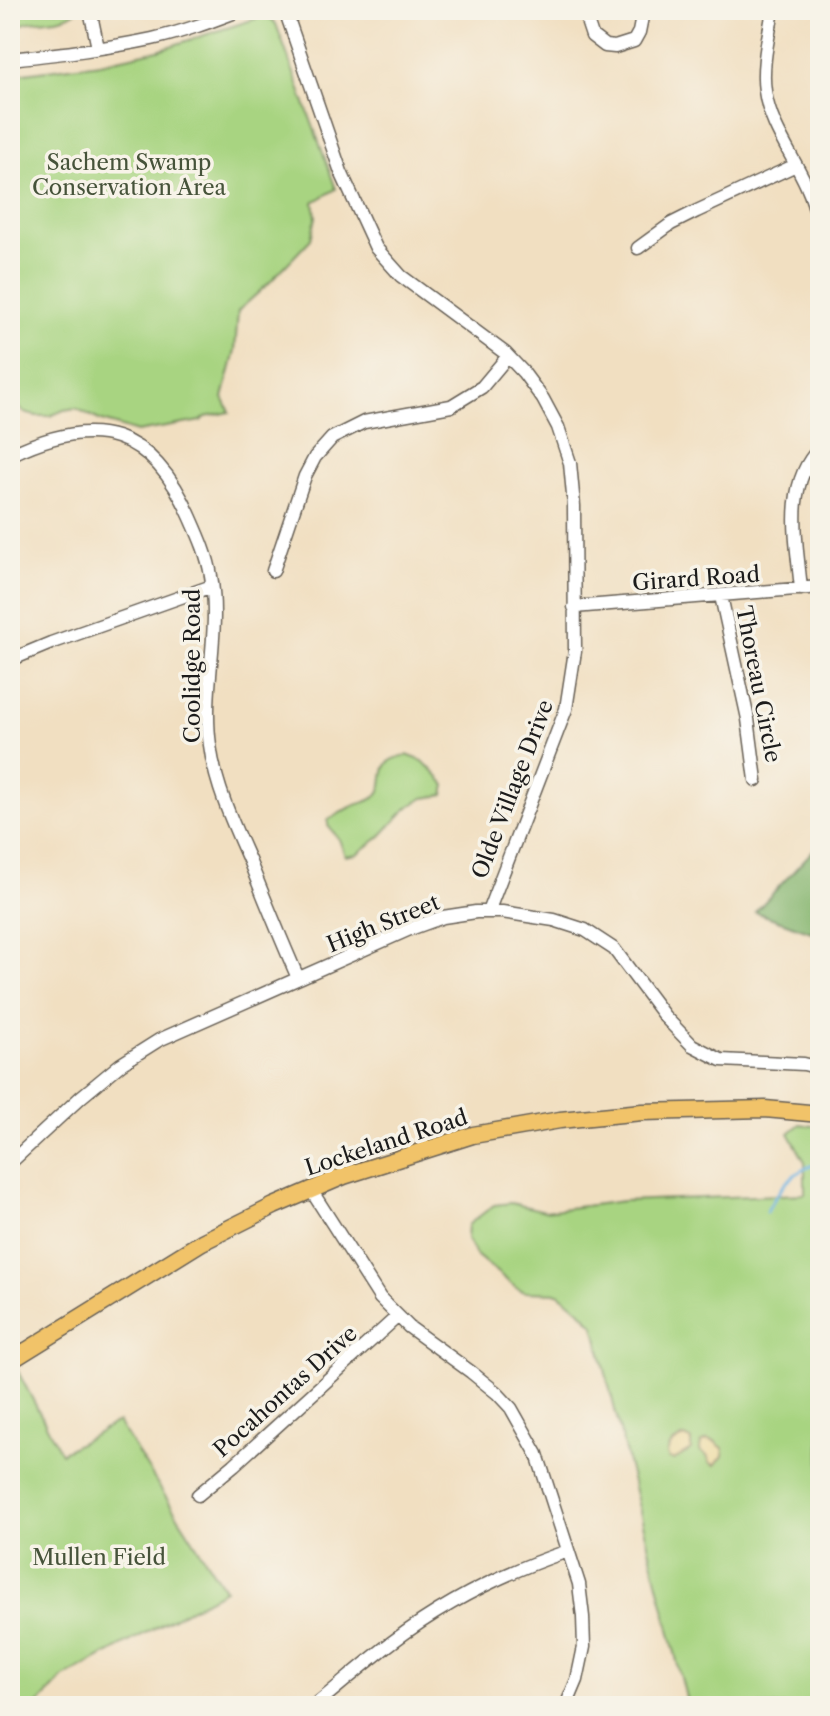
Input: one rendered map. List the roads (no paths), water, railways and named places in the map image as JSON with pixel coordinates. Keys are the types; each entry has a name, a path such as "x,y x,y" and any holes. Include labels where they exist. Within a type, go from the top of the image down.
{"main road":[{"name":"Lockeland Road","path":"10,1361 202,1242 274,1206 344,1176 473,1135 560,1120 642,1112 765,1109 820,1114"}],"street":[{"path":"90,10 98,48"},
{"path":"10,59 151,39 241,10"},
{"name":"Olde Village Drive","path":"285,10 341,172 376,248 401,276 486,337 523,372 558,427 570,463 574,506 575,651 566,709 488,912"},
{"path":"593,10 588,24 592,36 605,46 615,47 634,41 644,11"},
{"path":"773,10 764,89 775,124 818,216"},
{"path":"638,248 671,224 796,165"},
{"path":"273,571 305,476 315,457 332,438 353,425 451,406 462,401 482,387 508,356"},
{"name":"Coolidge Road","path":"10,455 65,434 108,434 146,453 165,471 184,503 201,540 211,576 214,620 208,710 210,746 231,818 298,978"},
{"path":"801,589 796,500 803,474 820,448"},
{"path":"10,660 212,586"},
{"name":"Girard Road","path":"574,607 820,587"},
{"name":"Thoreau Circle","path":"721,596 748,719 756,780"},
{"name":"High Street","path":"10,1163 81,1097 121,1064 159,1040 410,929 443,917 476,912 502,912 554,920 585,930 614,949 665,1017 692,1045 721,1060 804,1064 820,1068"},
{"path":"311,1190 380,1298 409,1327 497,1393 511,1408 537,1454 579,1584 583,1617 584,1647 577,1680 566,1706"},
{"name":"Pocahontas Drive","path":"198,1495 398,1316"},
{"path":"314,1706 393,1642 464,1596 532,1563 568,1551"}],"waterway":[{"path":"766,1212 788,1181 820,1163"}],"park label":[{"name":"Sachem Swamp Conservation Area","path":"129,174"},
{"name":"Mullen Field","path":"99,1557"}]}
